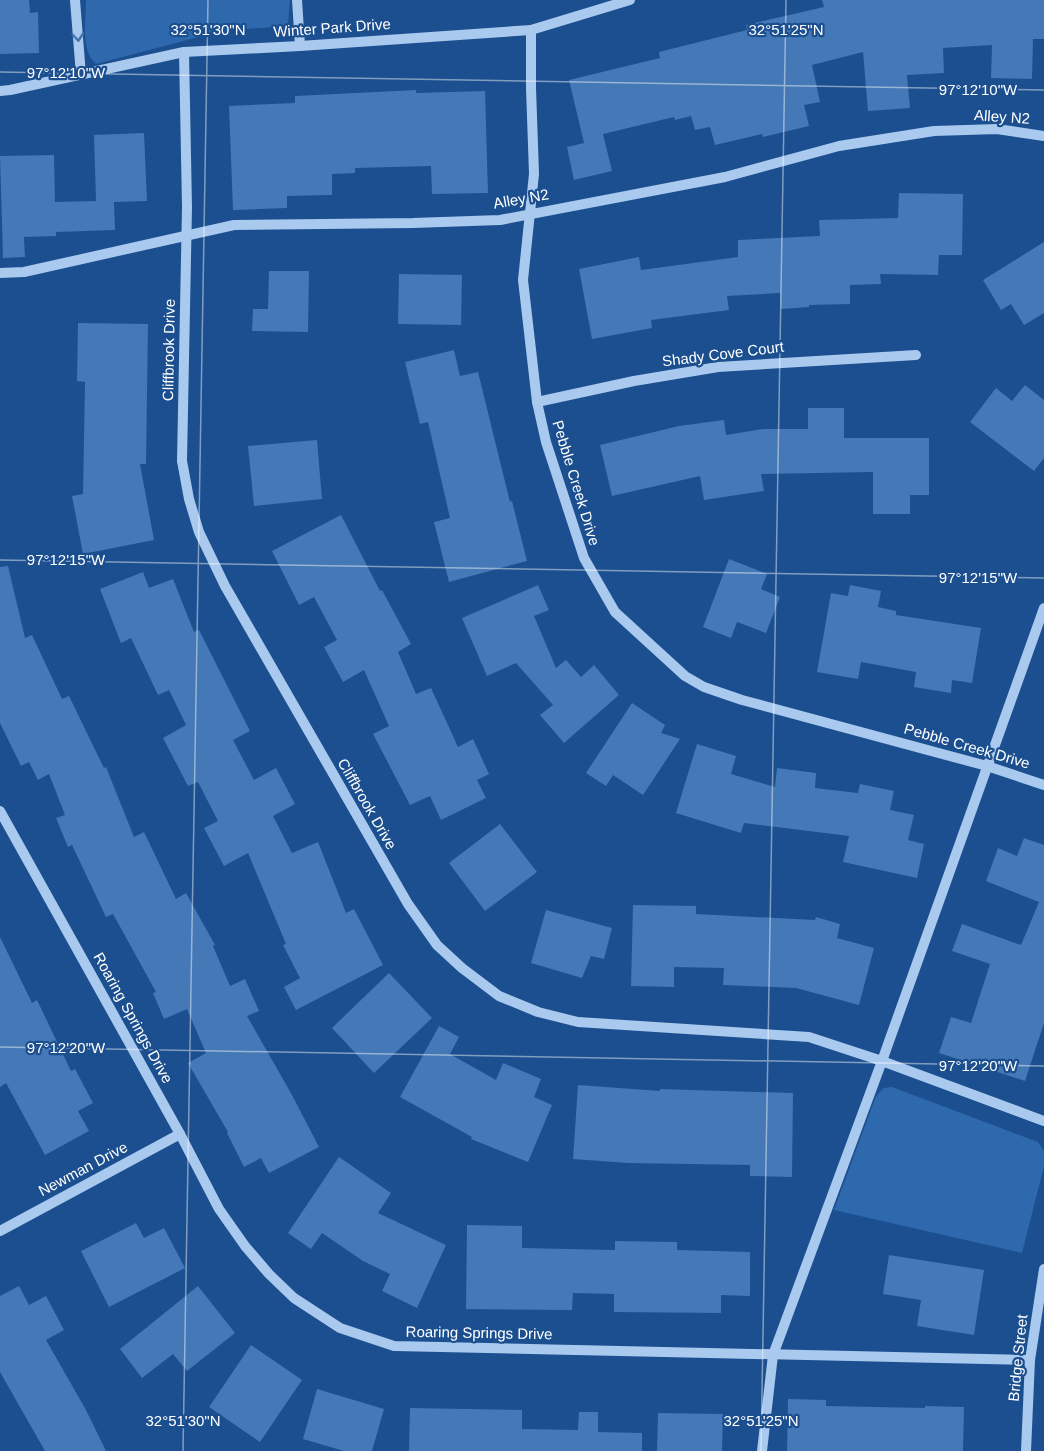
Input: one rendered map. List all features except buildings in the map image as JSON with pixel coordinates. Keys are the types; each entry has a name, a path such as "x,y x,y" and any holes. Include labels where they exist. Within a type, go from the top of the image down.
{"street":[{"path":"75,0 81,75"},
{"path":"297,0 300,46"},
{"name":"Winter Park Drive","path":"0,91 184,52 531,30 630,0"},
{"name":"Pebble Creek Drive","path":"531,30 534,174 523,280 537,402 546,442 584,558 615,612 685,676 704,687 742,700 987,766 1044,785"},
{"name":"Cliffbrook Drive","path":"184,52 186,236 182,461 189,499 199,532 225,586 408,904 437,945 462,968 499,996 538,1012 578,1022 808,1037 882,1061 1044,1121"},
{"name":"Alley N2","path":"0,273 24,272 234,225 500,220 725,177 839,146 934,130 997,129 1044,136"},
{"name":"Shady Cove Court","path":"537,402 634,381 718,367 916,355"},
{"path":"762,1451 773,1355 882,1061 1044,608"},
{"name":"Roaring Springs Drive","path":"0,811 180,1134 219,1209 244,1246 294,1299 340,1328 394,1346 1030,1360"},
{"name":"Newman Drive","path":"0,1231 180,1134"},
{"name":"Bridge Street","path":"1026,1451 1030,1360 1044,1269"}],"shaded area":[{"path":"86,0 290,0 288,24 277,27 225,30 96,64 91,58 86,43"},
{"path":"892,1087 1038,1142 1044,1151 1044,1166 1022,1253 834,1210 876,1096 884,1088"}]}
